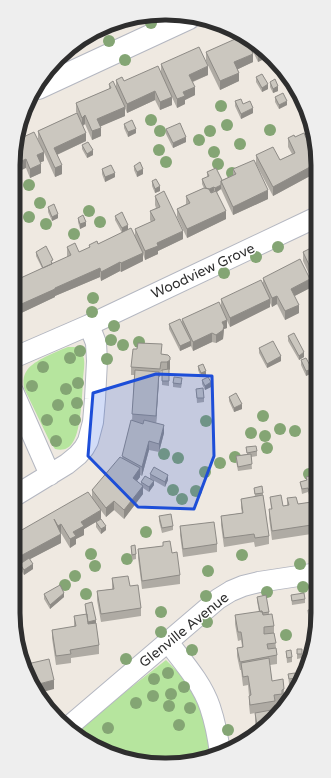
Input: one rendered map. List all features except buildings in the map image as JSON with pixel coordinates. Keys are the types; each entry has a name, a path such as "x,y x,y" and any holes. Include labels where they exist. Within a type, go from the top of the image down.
{"street":[{"path":"45,85 183,21"},
{"name":"Woodview Grove","path":"20,355 90,325 311,220"},
{"path":"20,493 67,464 78,455 88,441 93,422 97,361 96,343 90,325"},
{"path":"20,407 50,475"},
{"name":"Glenville Avenue","path":"72,724 218,599 243,586 311,574"},
{"path":"168,642 200,686 210,706 219,748"}],"highlighted area":[{"path":"156,374 212,376 214,456 194,509 138,507 88,456 93,393"}],"green space":[{"path":"68,347 79,348 84,359 82,404 76,437 68,448 58,450 55,449 50,442 24,388 24,377 28,368 36,362"},
{"path":"166,660 182,676 201,704 211,750 175,758 147,757 110,747 93,739 78,729"}]}
